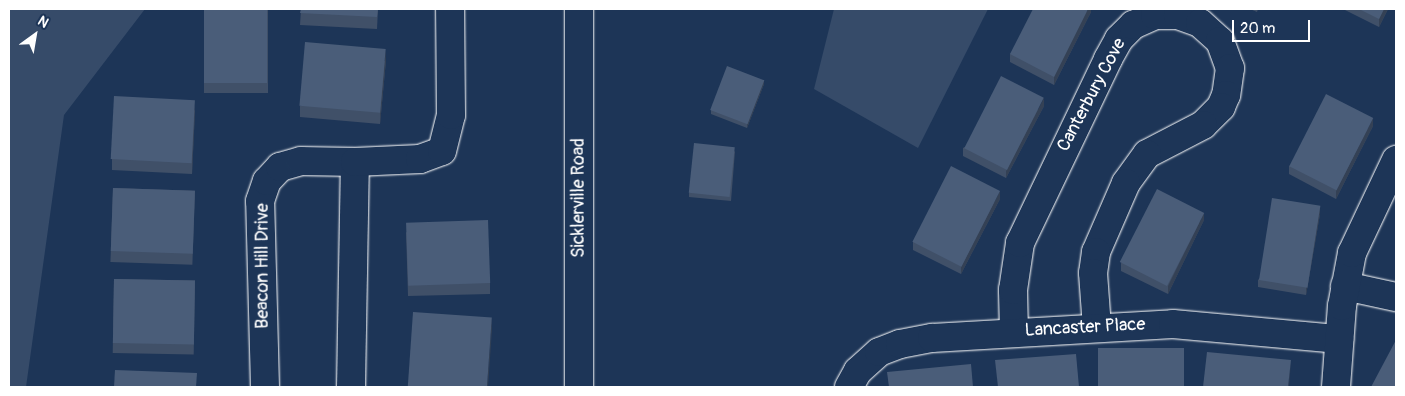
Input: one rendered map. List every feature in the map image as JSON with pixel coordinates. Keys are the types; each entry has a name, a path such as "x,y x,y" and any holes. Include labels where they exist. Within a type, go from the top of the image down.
{"street":[{"name":"Beacon Hill Drive","path":"265,387 260,201 267,181 280,167 300,161 355,162 420,159 442,151 451,116 450,9"},
{"name":"Sicklerville Road","path":"578,9 579,387"},
{"name":"Canterbury Cove","path":"1014,332 1013,290 1020,243 1108,59 1119,39 1133,25 1155,15 1178,15 1200,23 1220,41 1230,68 1226,95 1221,107 1203,125 1148,154 1126,182 1096,252 1094,273 1096,328"},
{"path":"1336,387 1345,286 1358,238 1396,160"},
{"path":"351,387 355,162"},
{"path":"1345,286 1396,297"},
{"name":"Lancaster Place","path":"849,387 868,360 900,344 1014,332 1173,324 1339,339"}],"shaded area":[{"path":"9,9 145,9 64,115 26,387 9,387"},
{"path":"834,9 988,9 918,148 814,89"}],"building":[{"path":"204,9 267,9 267,83 204,83"},
{"path":"301,9 378,9 377,17 300,13"},
{"path":"1033,9 1088,9 1054,77 1010,54"},
{"path":"1359,9 1384,9 1379,19"},
{"path":"305,42 386,49 380,113 299,106"},
{"path":"727,66 764,80 747,124 710,110"},
{"path":"1001,76 1044,98 1007,170 964,148"},
{"path":"1326,94 1373,118 1336,190 1289,166"},
{"path":"114,96 195,100 192,163 111,159"},
{"path":"694,143 735,147 730,197 689,193"},
{"path":"951,166 1000,191 961,267 912,242"},
{"path":"113,188 195,191 193,254 111,251"},
{"path":"1157,189 1204,213 1167,286 1120,262"},
{"path":"1272,198 1320,206 1307,288 1259,280"},
{"path":"488,220 490,283 408,286 406,223"},
{"path":"114,279 195,280 194,344 113,343"},
{"path":"413,312 492,318 487,387 408,387"},
{"path":"1396,340 1396,387 1371,387"},
{"path":"1098,348 1184,348 1184,387 1098,387"},
{"path":"1207,352 1291,360 1288,387 1203,387"},
{"path":"1076,354 1079,387 998,387 995,360"},
{"path":"971,364 973,387 889,387 887,372"},
{"path":"115,370 197,373 196,387 114,387"}]}
